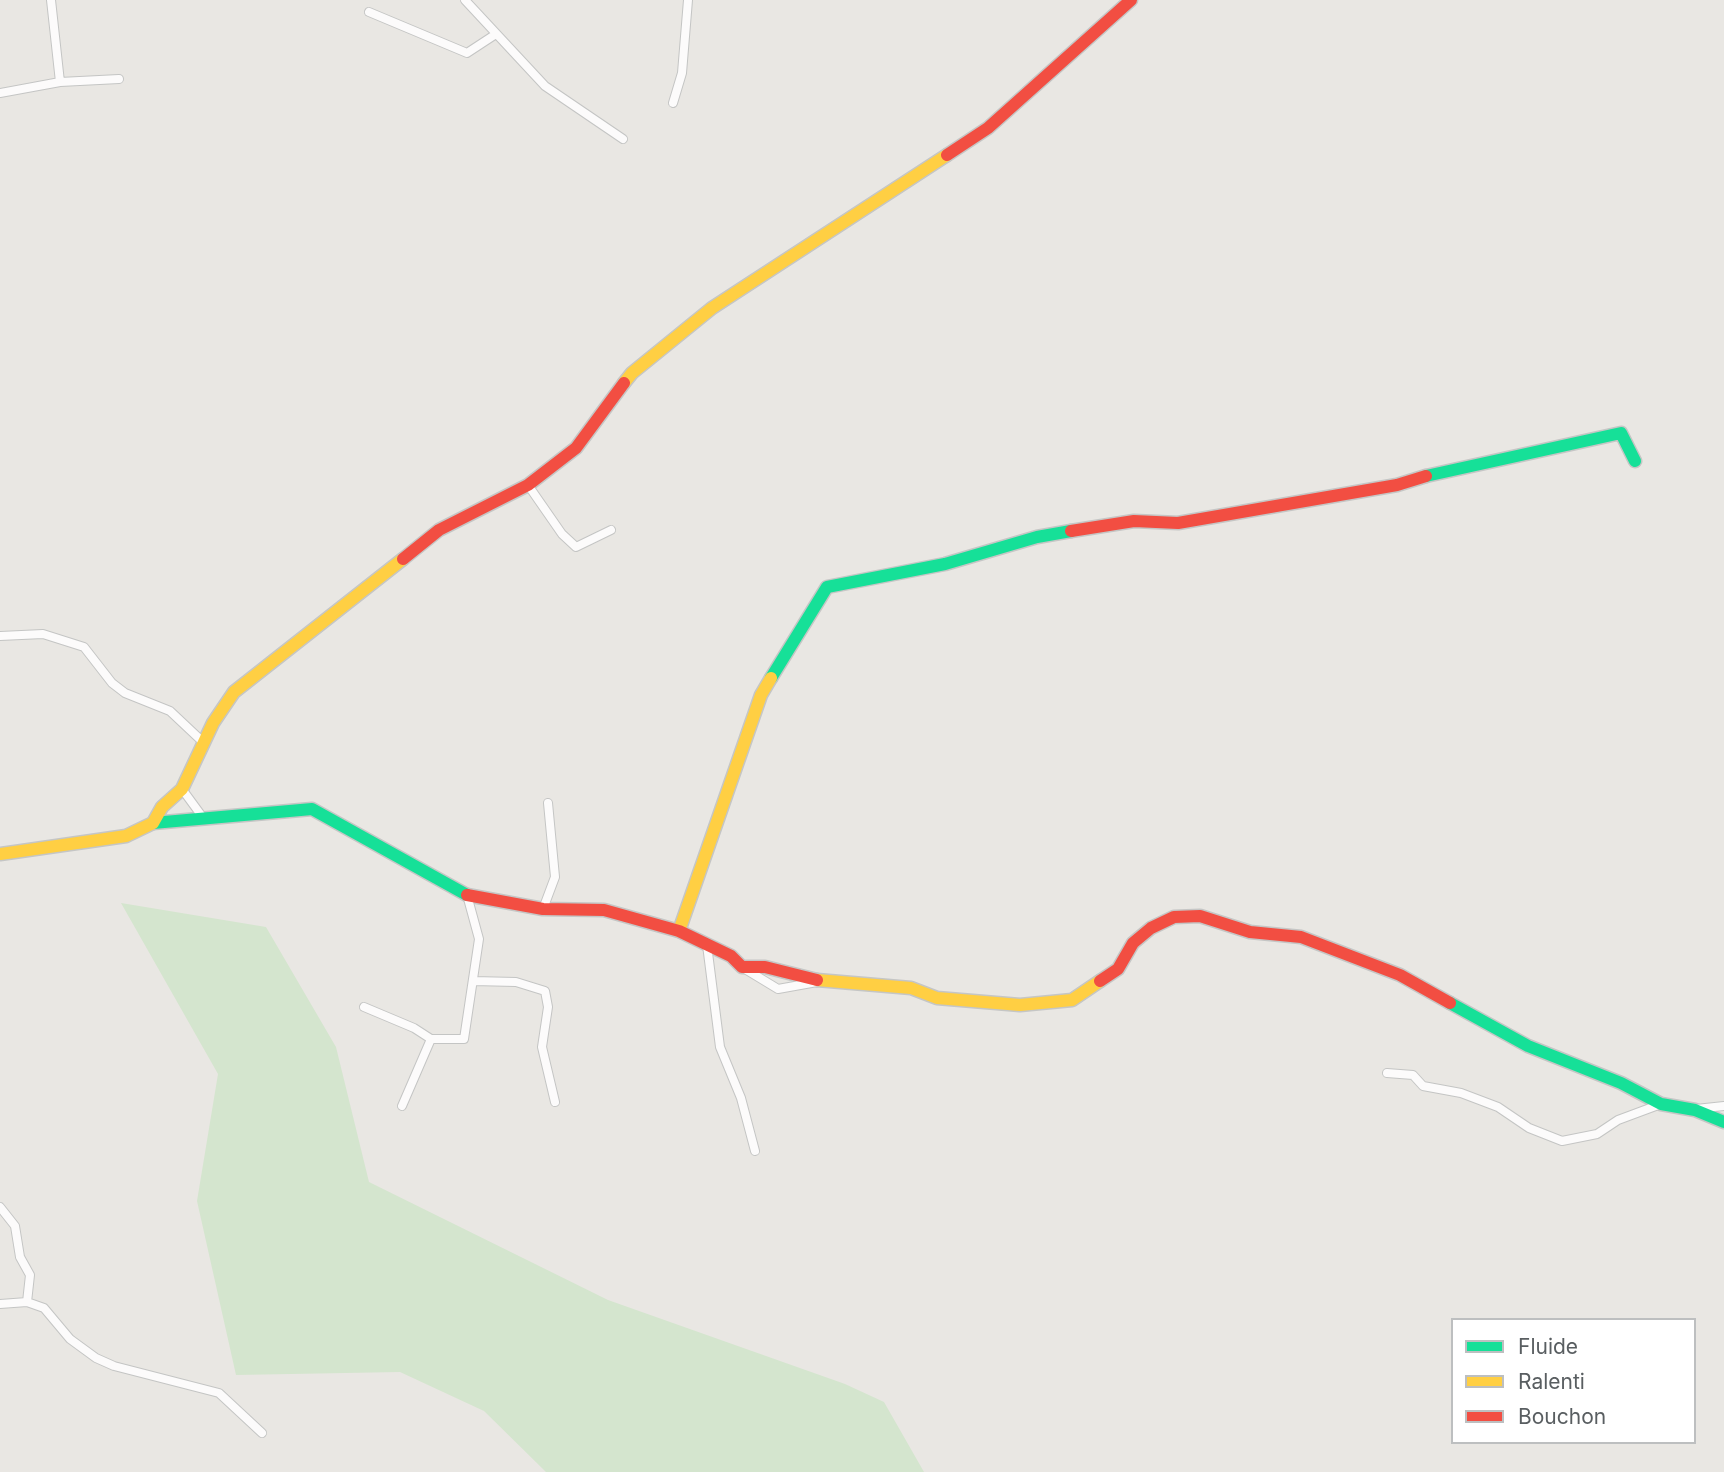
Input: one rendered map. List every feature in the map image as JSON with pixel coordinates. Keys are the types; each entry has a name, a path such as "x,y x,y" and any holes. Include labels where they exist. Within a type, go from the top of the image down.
{"street":[{"path":"51,0 60,82"},
{"path":"465,0 545,86 623,139"},
{"path":"673,103 682,73 688,0"},
{"path":"153,823 162,807 182,789 204,743 234,692 439,530 528,485 576,448 632,373 712,308 988,128 1131,0"},
{"path":"369,12 467,52 496,34"},
{"path":"0,93 60,82 119,79"},
{"path":"679,932 761,695 827,587 945,564 1037,537 1134,521 1178,523 1396,485 1450,468 1621,432 1635,461"},
{"path":"528,485 562,534 576,547 611,530"},
{"path":"0,636 43,634 84,648 112,684 125,693 170,711 204,743"},
{"path":"182,789 204,819"},
{"path":"543,909 555,877 548,803"},
{"path":"0,854 126,836 153,823 313,809 467,895 543,909 604,910 679,932 731,956 742,967 765,967 820,981 911,988 937,998 978,1003 1020,1005 1072,1000 1118,969 1133,943 1151,928 1174,917 1200,916 1250,932 1301,937 1399,975 1528,1046 1621,1083 1661,1104 1695,1110 1724,1122"},
{"path":"364,1007 414,1028 431,1039 464,1039 479,939 467,895"},
{"path":"707,944 720,1048 741,1098 755,1151"},
{"path":"473,981 516,982 545,991 548,1007 542,1048 555,1102"},
{"path":"402,1106 431,1039"},
{"path":"1387,1073 1413,1075 1423,1086 1461,1093 1498,1107 1529,1128 1562,1141 1597,1134 1618,1120 1661,1104"},
{"path":"1695,1110 1724,1106"},
{"path":"0,1207 15,1226 20,1257 30,1275 27,1302"},
{"path":"0,1304 27,1302 44,1308 70,1339 96,1358 219,1393 262,1433"}],"green space":[{"path":"121,903 266,927 336,1047 369,1182 608,1300 845,1384 884,1402 924,1472 546,1472 484,1411 400,1372 236,1375 197,1201 218,1074"}],"traffic: fast":[{"path":"1426,476 1621,433 1635,461"},
{"path":"771,678 827,587 945,564 1037,537 1071,531"},
{"path":"153,823 312,809 467,895"},
{"path":"1450,1003 1528,1046 1621,1083 1661,1104 1695,1110 1724,1122"}],"traffic: slow":[{"path":"624,383 632,373 712,308 947,155"},
{"path":"0,854 126,836 153,823 162,807 182,789 213,723 234,692 403,559"},
{"path":"679,931 761,695 771,678"},
{"path":"817,980 911,988 937,998 1020,1005 1072,1000 1100,981"}],"traffic: jam":[{"path":"947,155 988,128 1131,0"},
{"path":"403,559 439,530 528,485 576,448 624,383"},
{"path":"1071,531 1134,521 1178,523 1397,485 1426,476"},
{"path":"467,895 543,909 604,910 679,931 731,956 742,967 765,967 817,980"},
{"path":"1100,981 1118,969 1133,943 1151,928 1174,917 1200,916 1250,932 1301,937 1400,975 1450,1003"}]}
